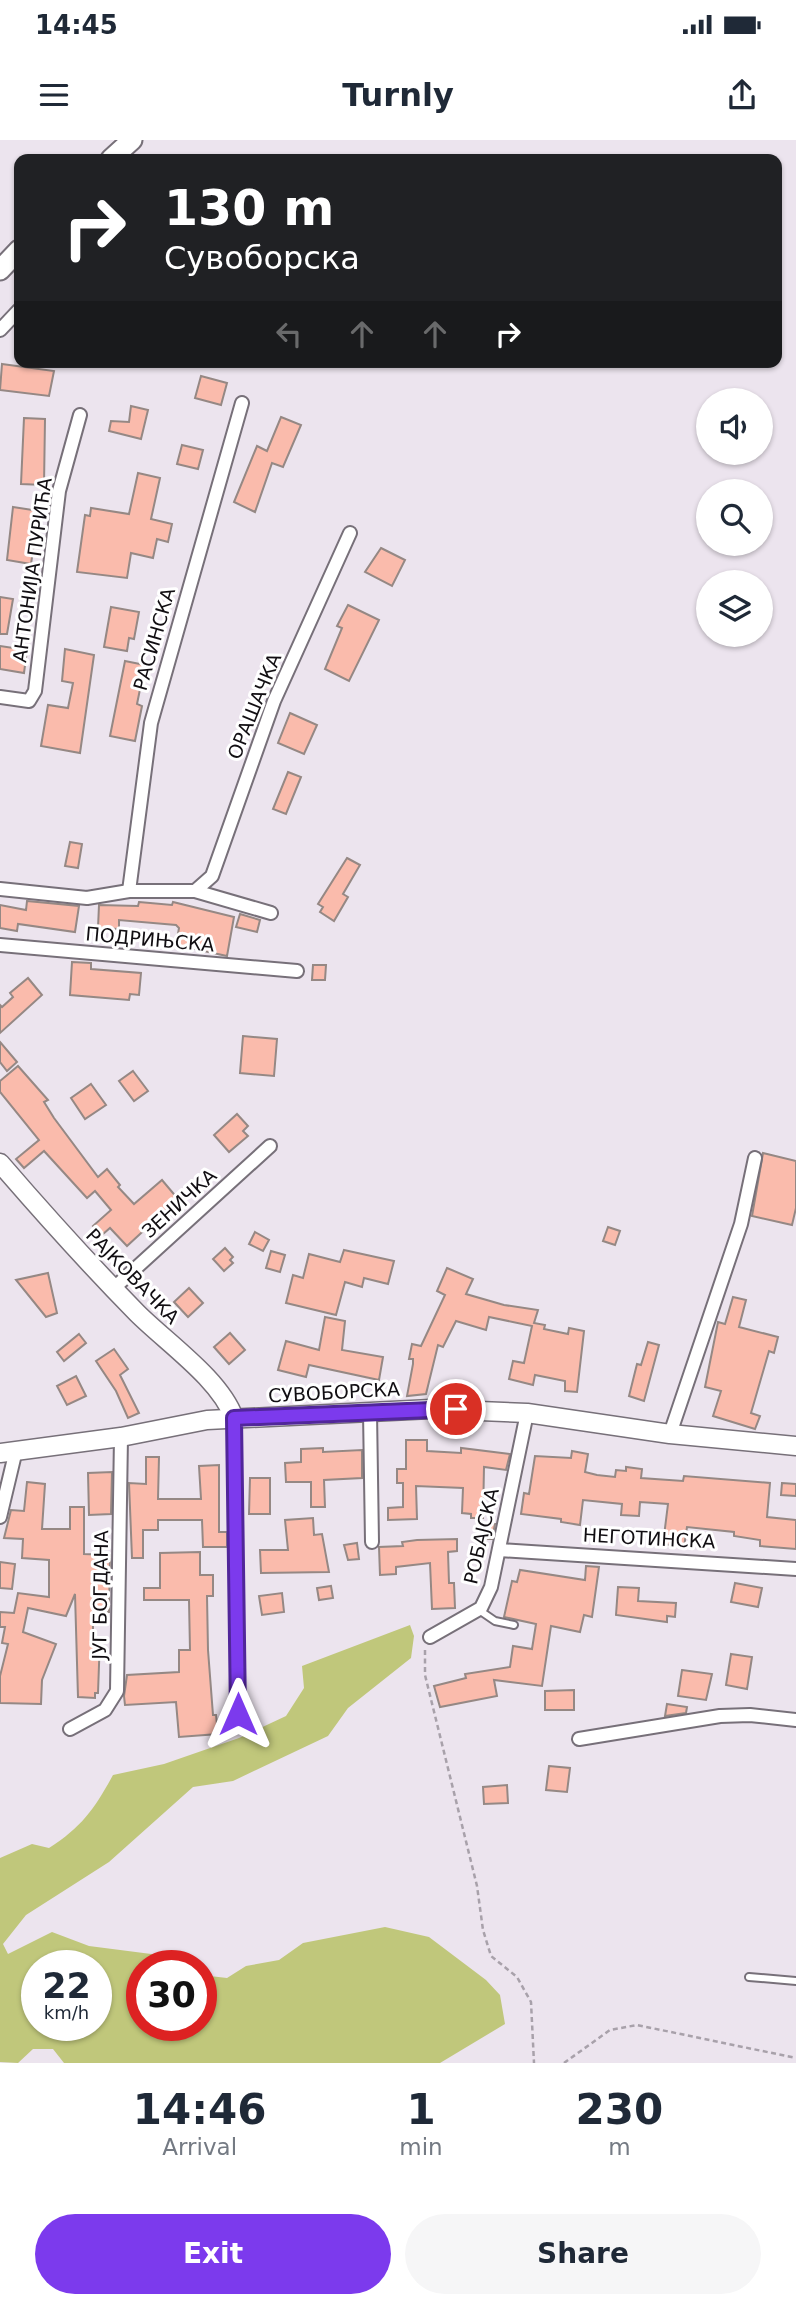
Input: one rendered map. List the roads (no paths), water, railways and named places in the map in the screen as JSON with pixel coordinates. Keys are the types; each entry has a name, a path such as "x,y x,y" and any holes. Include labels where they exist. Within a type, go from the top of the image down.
{"main road":[{"path":"117,154 132,140"},
{"path":"0,270 14,255"},
{"name":"РАЈКОВАЧКА","path":"0,1163 114,1289 216,1388 230,1406 234,1418"},
{"name":"СУВОБОРСКА","path":"8,1452 234,1418 431,1409 527,1413 670,1434 796,1446"}],"street":[{"path":"0,330 14,315"},
{"name":"РАСИНСКА","path":"129,891 150,723 242,403"},
{"name":"АНТОНИЈА ПУРИЋА","path":"0,697 29,701 35,691 59,491 80,415"},
{"name":"ОРАШАЧКА","path":"195,891 212,876 274,701 350,533"},
{"name":"ПОДРИЊСКА","path":"0,889 87,898 129,891 195,891 271,913"},
{"name":"ПОДРИЊСКА","path":"0,945 297,971"},
{"name":"ЗЕНИЧКА","path":"114,1289 270,1146"},
{"path":"670,1434 741,1224 755,1158"},
{"path":"370,1412 372,1542"},
{"name":"РОБАЈСКА","path":"430,1637 479,1610 491,1587 527,1413"},
{"path":"234,1418 238,1714"},
{"name":"ЈУГ БОГДАНА","path":"70,1729 106,1710 117,1690 121,1437"},
{"path":"0,1517 8,1452"},
{"name":"НЕГОТИНСКА","path":"499,1550 796,1569"},
{"path":"579,1739 720,1716 750,1715 796,1720"}],"lane":[{"path":"479,1610 495,1621 514,1625"},
{"path":"749,1978 796,1981"}]}
